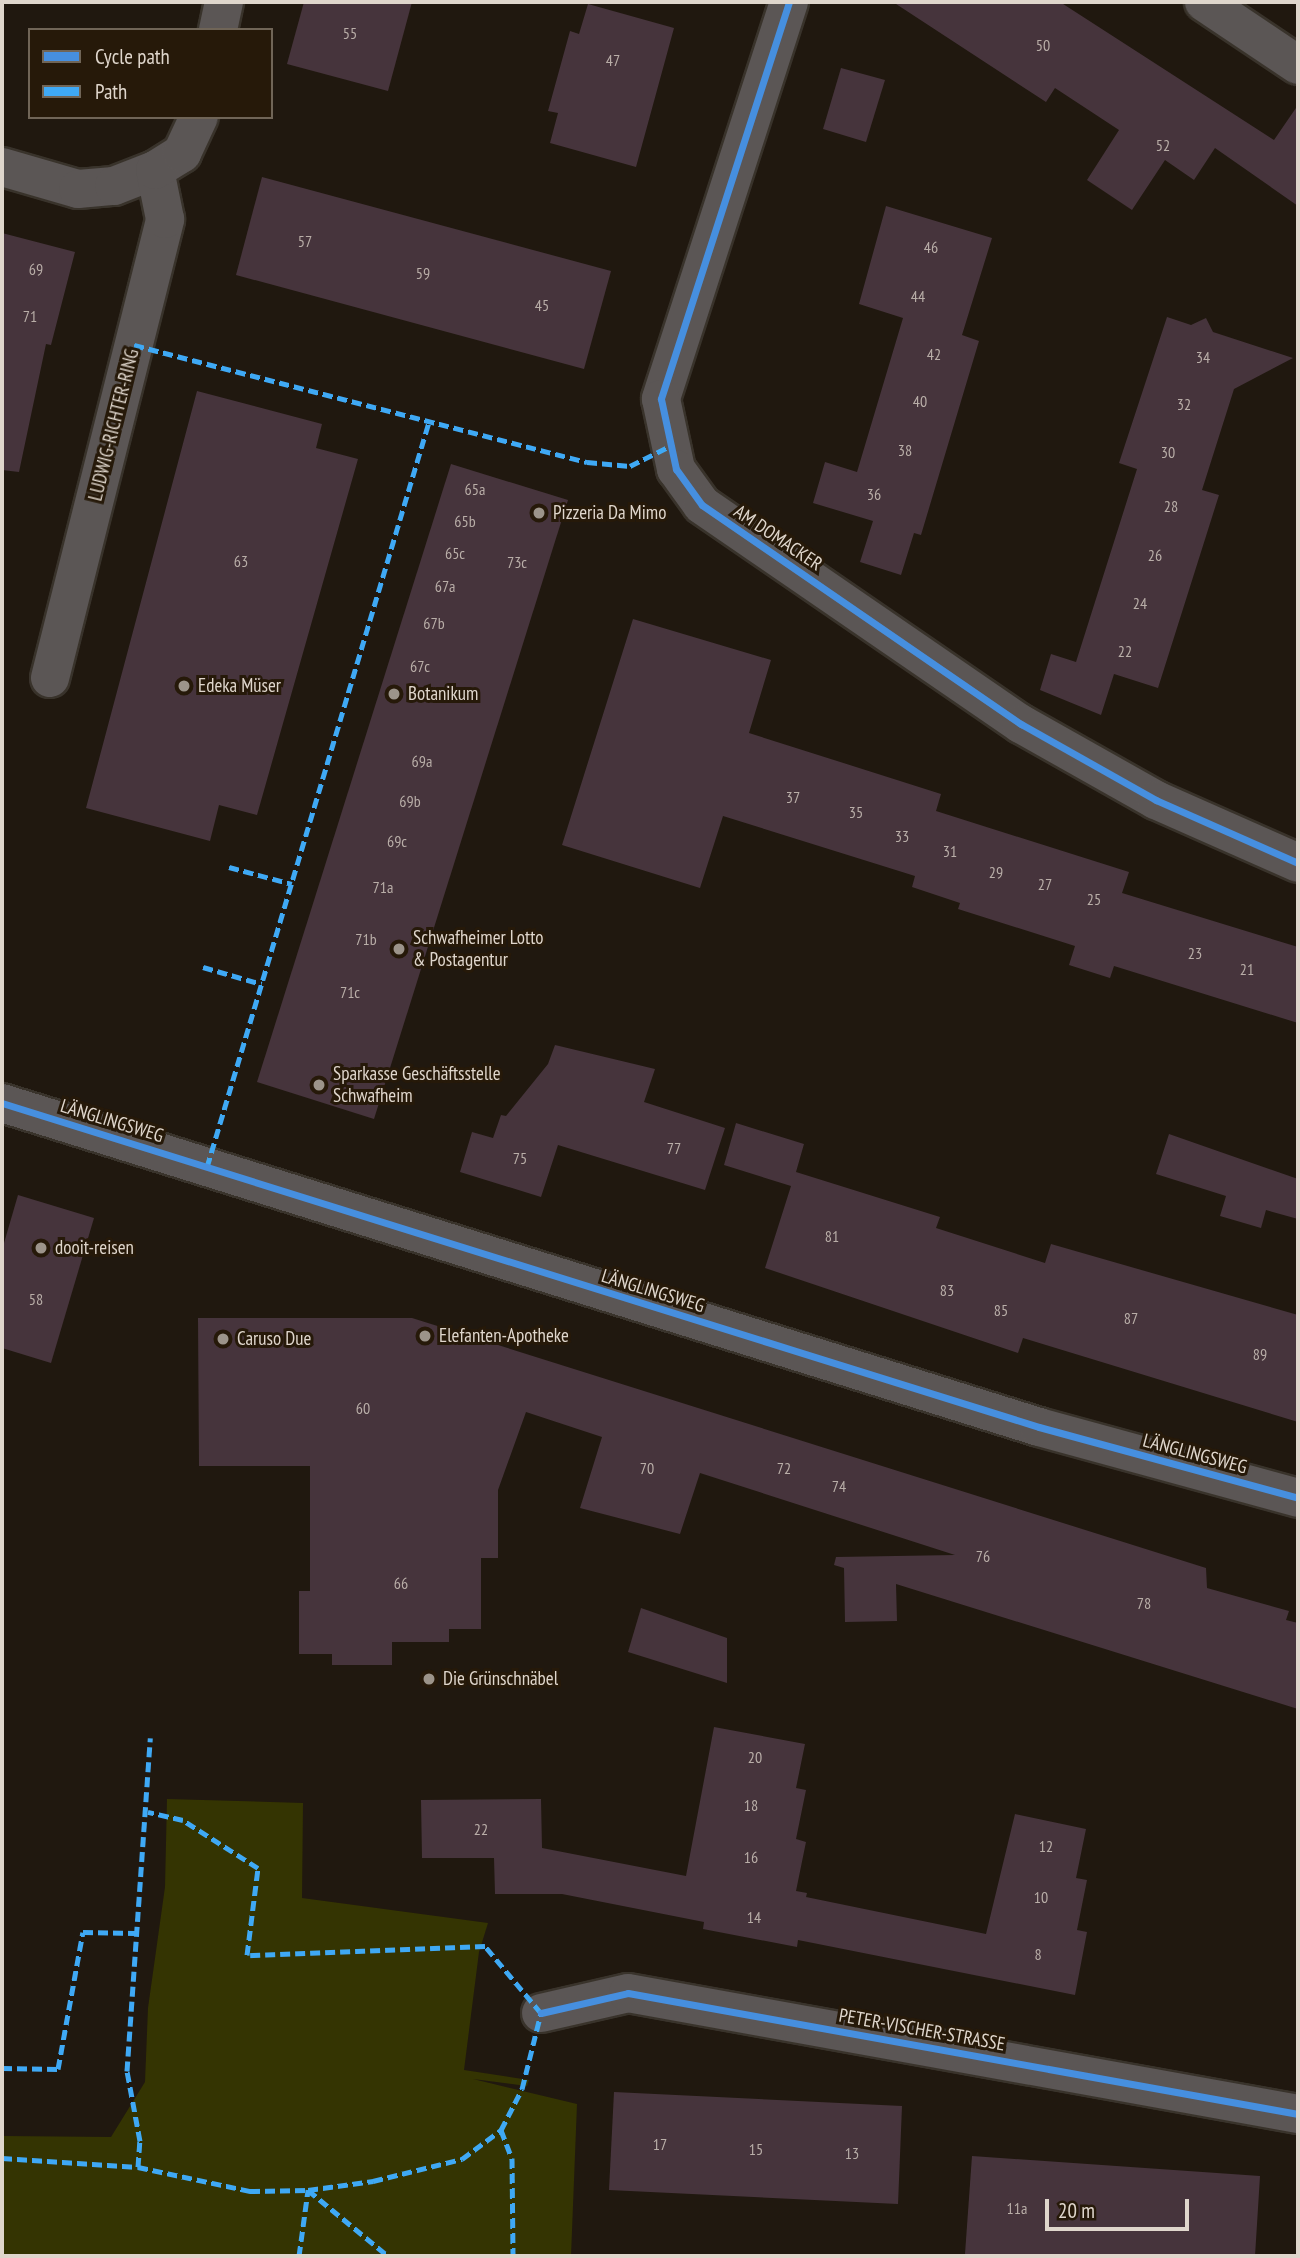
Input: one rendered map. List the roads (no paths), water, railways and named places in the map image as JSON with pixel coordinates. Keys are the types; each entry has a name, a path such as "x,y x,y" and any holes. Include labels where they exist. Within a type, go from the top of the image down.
{"street":[{"path":"218,28 224,2"},
{"name":"AM DOMACKER","path":"789,2 661,398 676,470 702,505 1021,724 1156,800 1298,863"},
{"path":"1204,2 1298,65"},
{"path":"2,167 78,189 114,186 155,170 182,153 198,119"},
{"name":"LUDWIG-RICHTER-RING","path":"50,678 164,219 155,170"},
{"name":"LÄNGLINGSWEG","path":"2,1103 1039,1427 1298,1498"},
{"name":"PETER-VISCHER-STRASSE","path":"541,2013 628,1993 1298,2114"}],"place":[{"name":"Pizzeria Da Mimo","path":"539,513"},
{"name":"Edeka Müser","path":"184,686"},
{"name":"Botanikum","path":"394,694"},
{"name":"Schwafheimer Lotto & Postagentur","path":"399,949"},
{"name":"Sparkasse Geschäftsstelle Schwafheim","path":"319,1085"},
{"name":"dooit-reisen","path":"41,1248"},
{"name":"Elefanten-Apotheke","path":"425,1336"},
{"name":"Caruso Due","path":"223,1339"},
{"name":"Die Grünschnäbel","path":"429,1679"}]}
